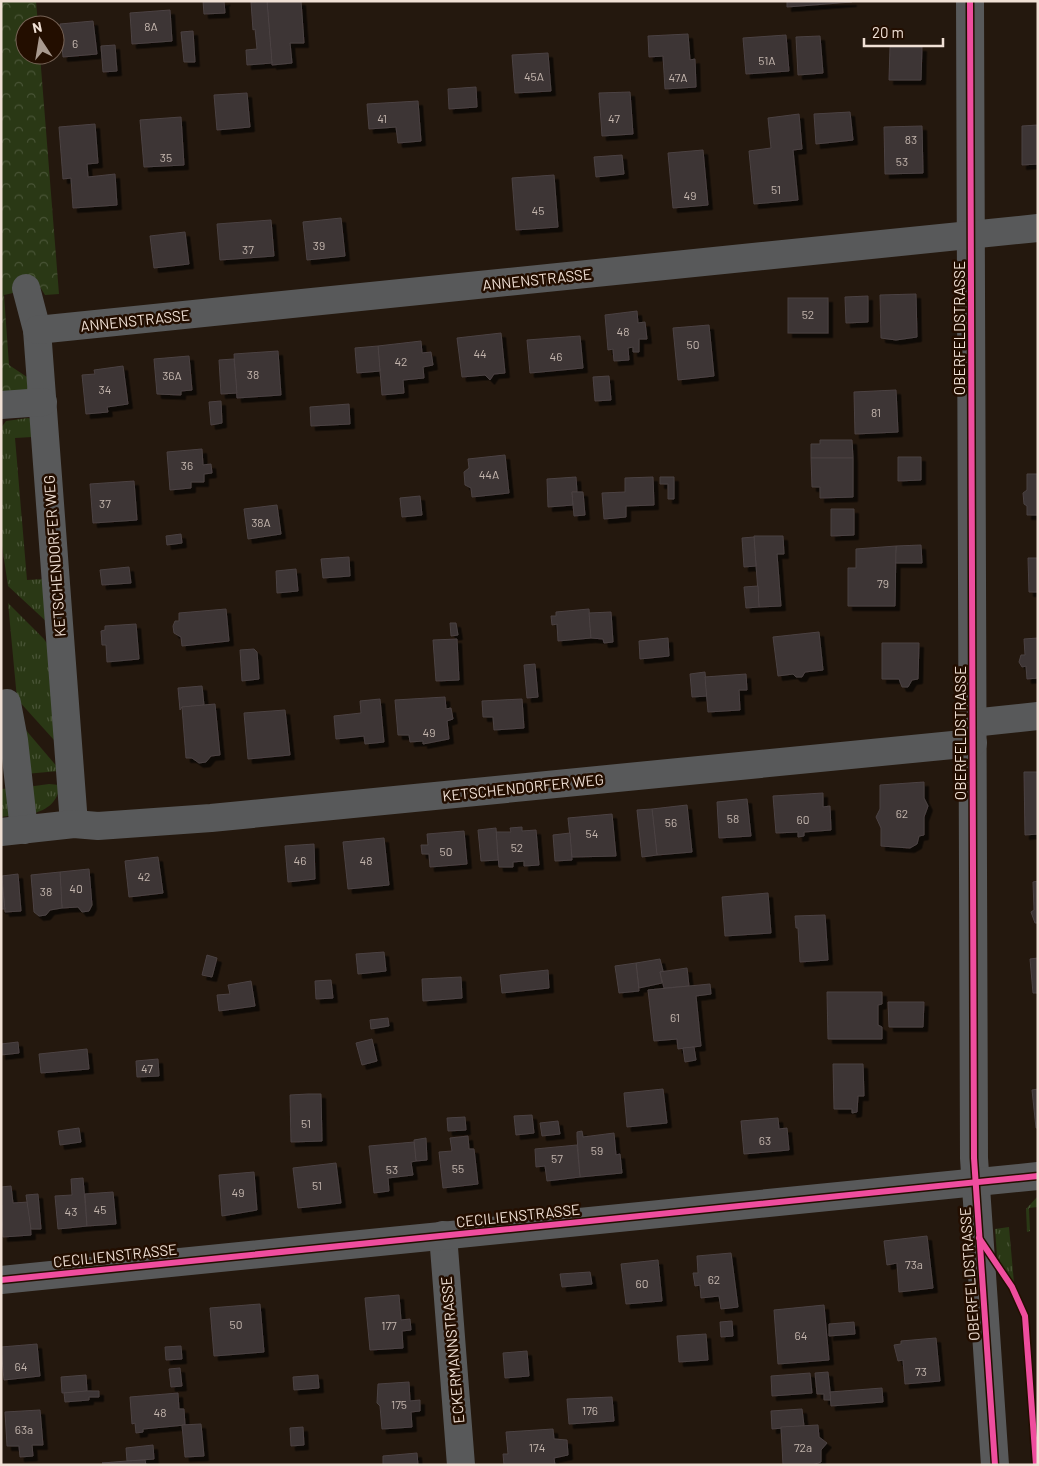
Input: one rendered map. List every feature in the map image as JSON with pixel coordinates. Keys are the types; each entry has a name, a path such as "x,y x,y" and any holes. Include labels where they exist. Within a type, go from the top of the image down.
{"street":[{"name":"OBERFELDSTRASSE","path":"970,1 972,733 976,1182 995,1465"},
{"name":"ANNENSTRASSE","path":"37,330 1038,228"},
{"name":"KETSCHENDORFER WEG","path":"26,288 37,330 74,824"},
{"path":"1,405 43,402"},
{"path":"7,703 14,740 19,785 12,831"},
{"name":"KETSCHENDORFER WEG","path":"12,831 74,824 98,826 211,818 972,733 1038,716"},
{"name":"CECILIENSTRASSE","path":"1,1280 1038,1176"},
{"name":"ECKERMANNSTRASSE","path":"443,1235 462,1465"}],"green space":[{"path":"1,1 36,1 37,15 15,15 15,65 41,65 59,294 45,295 40,287 4,295 9,365 27,377 29,389 1,396"},
{"path":"31,419 32,437 15,438 27,580 43,579 49,624 8,586 1,539 1,428 6,421"},
{"path":"8,603 44,639 51,650 54,740 17,699"},
{"path":"19,722 59,769 59,771 25,774"},
{"path":"49,784 60,785 57,796 43,810 32,814 27,787"},
{"path":"13,788 16,815 1,817 1,789"},
{"path":"1038,1196 1038,1207 1029,1208 1030,1231 1027,1232 1026,1209"},
{"path":"1009,1227 1014,1283 1010,1281 997,1256 995,1229"}],"building":[{"path":"203,1 224,1 225,13 204,14"},
{"path":"267,1 301,1 304,43 290,43 292,63 272,65"},
{"path":"267,1 272,63 247,65 246,50 257,49 255,29 253,30 251,2"},
{"path":"787,1 852,1 852,2 787,7"},
{"path":"170,10 172,41 132,44 130,13"},
{"path":"93,21 97,54 65,57 65,24"},
{"path":"193,31 195,62 184,62 181,32"},
{"path":"688,34 690,60 695,59 696,87 665,89 663,56 649,57 648,36"},
{"path":"786,35 789,71 746,74 743,38"},
{"path":"820,36 823,73 798,75 796,37"},
{"path":"115,45 117,71 103,72 101,46"},
{"path":"890,47 922,47 921,80 889,80"},
{"path":"548,53 551,91 515,93 512,55"},
{"path":"476,87 477,107 449,109 448,89"},
{"path":"630,92 633,134 602,136 599,93"},
{"path":"247,93 250,127 217,130 214,95"},
{"path":"418,101 421,141 398,143 396,127 369,129 367,104"},
{"path":"850,112 853,140 816,144 814,114"},
{"path":"799,114 802,149 793,150 798,200 754,204 749,151 771,148 768,118"},
{"path":"181,117 184,165 144,167 140,120"},
{"path":"95,124 98,163 87,164 88,177 115,174 117,205 73,208 71,178 63,179 59,127"},
{"path":"1038,125 1038,164 1022,165 1022,126"},
{"path":"922,126 923,173 885,174 884,127"},
{"path":"703,150 708,205 673,208 668,153"},
{"path":"622,155 624,174 596,177 594,157"},
{"path":"554,175 558,227 516,230 512,178"},
{"path":"341,218 345,256 307,260 303,222"},
{"path":"271,220 274,256 220,260 217,224"},
{"path":"185,232 189,264 154,268 150,236"},
{"path":"916,294 917,337 896,340 881,338 880,295"},
{"path":"868,296 868,322 846,323 845,297"},
{"path":"788,298 828,298 828,333 788,333"},
{"path":"637,311 638,323 645,322 647,339 639,339 639,352 633,352 633,347 628,348 629,360 614,361 613,349 608,350 605,315"},
{"path":"709,325 714,376 678,380 673,328"},
{"path":"501,333 505,373 494,374 490,380 485,375 462,377 457,338"},
{"path":"580,336 583,368 530,373 527,340"},
{"path":"421,341 422,353 431,352 433,365 423,367 424,378 403,380 404,393 382,395 378,346"},
{"path":"378,346 380,371 357,373 355,348"},
{"path":"278,351 281,395 237,398 234,354"},
{"path":"189,356 192,390 181,391 181,395 157,394 154,359"},
{"path":"234,359 237,393 221,394 219,360"},
{"path":"123,366 128,404 107,407 108,412 86,414 82,375 95,374 94,370"},
{"path":"609,376 611,400 595,401 593,377"},
{"path":"896,390 898,432 855,434 854,392"},
{"path":"221,401 222,423 211,425 209,402"},
{"path":"349,404 350,424 311,426 310,407"},
{"path":"820,440 852,440 853,458 811,458 811,444 820,444"},
{"path":"202,449 203,465 211,464 212,473 204,474 204,482 191,482 191,488 170,490 167,452"},
{"path":"505,455 509,493 472,497 471,488 465,485 464,472 469,468 468,459"},
{"path":"898,457 921,457 921,480 898,481"},
{"path":"811,458 853,458 853,497 820,498 820,487 812,487"},
{"path":"1027,474 1038,474 1038,515 1027,515 1027,506 1024,504 1023,493 1027,490"},
{"path":"576,477 577,492 572,492 573,505 548,507 547,479"},
{"path":"653,477 654,505 626,506 626,517 604,519 602,493 625,492 625,478"},
{"path":"660,477 674,477 674,499 668,499 668,484 660,484"},
{"path":"134,481 137,520 93,523 90,484"},
{"path":"572,492 583,492 585,515 574,516"},
{"path":"420,496 422,515 402,517 400,498"},
{"path":"277,505 281,534 248,539 244,509"},
{"path":"831,509 854,509 854,535 831,536"},
{"path":"181,534 182,543 167,545 166,536"},
{"path":"754,536 783,536 784,554 777,554 781,606 759,607"},
{"path":"754,537 756,566 744,567 742,538"},
{"path":"921,545 922,563 895,563 896,546"},
{"path":"896,546 895,606 848,606 848,568 856,568 856,549"},
{"path":"349,557 350,576 323,578 321,559"},
{"path":"1028,558 1038,558 1038,592 1029,592"},
{"path":"129,567 131,583 102,585 100,570"},
{"path":"296,569 298,591 277,593 276,571"},
{"path":"758,586 759,607 746,608 744,587"},
{"path":"226,609 229,641 182,646 181,637 174,633 173,626 175,621 179,621 179,613"},
{"path":"589,609 591,638 558,641 557,624 552,625 551,616 556,616 556,612"},
{"path":"611,612 613,642 604,643 603,639 591,638 589,613"},
{"path":"450,623 456,623 458,635 451,636"},
{"path":"136,624 139,659 107,662 106,645 102,645 101,631 105,630 105,626"},
{"path":"819,632 823,670 805,672 802,677 796,677 793,674 778,676 773,637"},
{"path":"668,638 669,656 640,659 639,641"},
{"path":"1038,638 1038,678 1027,679 1026,666 1022,667 1019,662 1021,655 1025,655 1024,639"},
{"path":"457,639 459,680 436,681 433,640"},
{"path":"882,643 919,643 918,679 912,680 908,687 902,687 899,679 882,679"},
{"path":"254,649 257,652 259,679 242,681 240,650"},
{"path":"535,664 538,697 527,698 524,665"},
{"path":"705,672 707,696 692,697 690,674"},
{"path":"746,674 747,690 739,690 740,710 708,712 705,677"},
{"path":"202,686 204,705 182,707 180,710 178,688"},
{"path":"445,697 446,709 451,708 453,719 447,721 449,739 423,744 423,741 410,742 409,735 398,735 395,700"},
{"path":"380,699 384,742 365,744 364,736 336,739 334,716 361,713 360,701"},
{"path":"522,699 524,728 494,730 493,717 483,717 482,701"},
{"path":"215,704 220,755 211,756 206,762 199,763 192,758 186,758 182,707"},
{"path":"285,710 290,755 248,759 244,713"},
{"path":"1024,772 1038,772 1038,834 1025,835"},
{"path":"924,782 924,798 928,806 924,817 924,835 919,836 917,844 910,848 881,846 881,828 876,817 880,809 880,785"},
{"path":"823,793 823,807 830,806 831,830 804,832 804,836 798,837 798,832 776,833 773,796"},
{"path":"747,799 751,836 719,838 717,802"},
{"path":"687,805 692,852 657,855 652,809"},
{"path":"652,809 657,855 642,857 637,810"},
{"path":"612,814 616,856 572,857 568,818"},
{"path":"522,827 522,831 536,830 539,865 524,866 524,861 513,862 513,867 499,867 496,832 511,832 510,828"},
{"path":"496,828 498,860 481,861 478,830"},
{"path":"464,831 467,864 430,867 429,854 422,854 421,845 428,845 427,834"},
{"path":"570,833 572,860 555,861 553,835"},
{"path":"384,838 389,885 348,889 343,842"},
{"path":"314,844 315,879 288,882 285,846"},
{"path":"158,857 163,893 129,897 125,861"},
{"path":"89,869 92,905 89,911 82,912 78,907 62,908 60,872"},
{"path":"60,872 62,908 50,910 46,915 39,916 34,912 31,875"},
{"path":"18,874 21,911 5,912 2,876"},
{"path":"1,876 5,909 1,909"},
{"path":"1038,881 1038,923 1035,923 1031,912 1034,910 1033,882"},
{"path":"768,893 771,933 725,936 722,897"},
{"path":"825,915 828,960 800,962 798,928 796,928 795,916"},
{"path":"384,952 386,971 358,974 356,954"},
{"path":"207,955 217,958 212,977 202,975"},
{"path":"1038,958 1038,993 1033,993 1030,959"},
{"path":"660,959 663,971 660,972 662,983 639,988 636,963"},
{"path":"636,963 639,991 619,993 615,966"},
{"path":"687,968 689,986 664,988 660,972"},
{"path":"548,970 549,988 502,993 500,975"},
{"path":"461,977 462,998 423,1001 422,979"},
{"path":"331,980 333,998 316,999 315,981"},
{"path":"251,981 255,1006 219,1011 217,995 230,994 228,985"},
{"path":"710,984 711,994 696,996 701,1046 678,1049 677,1039 654,1041 648,990"},
{"path":"827,992 882,992 882,1004 878,1005 878,1025 882,1027 882,1039 828,1039"},
{"path":"888,1002 924,1002 923,1027 889,1027"},
{"path":"388,1018 389,1026 371,1029 370,1020"},
{"path":"372,1039 377,1061 362,1065 356,1043"},
{"path":"18,1042 19,1053 1,1055 1,1044"},
{"path":"694,1047 696,1060 685,1062 683,1048"},
{"path":"87,1049 89,1069 41,1073 39,1054"},
{"path":"158,1059 159,1076 137,1077 136,1061"},
{"path":"833,1064 863,1064 864,1096 858,1096 857,1112 852,1113 852,1109 834,1109"},
{"path":"663,1089 667,1123 627,1127 624,1093"},
{"path":"1038,1089 1038,1128 1036,1128 1032,1090"},
{"path":"321,1094 322,1141 291,1142 290,1095"},
{"path":"532,1115 534,1133 516,1135 514,1116"},
{"path":"465,1117 466,1130 448,1131 447,1118"},
{"path":"778,1118 779,1129 787,1128 789,1150 744,1154 741,1121"},
{"path":"558,1121 560,1134 542,1136 540,1123"},
{"path":"79,1128 81,1142 60,1145 58,1131"},
{"path":"582,1131 583,1137 614,1133 616,1155 620,1154 622,1173 580,1177 577,1132"},
{"path":"468,1136 469,1149 474,1149 478,1184 443,1188 439,1152 452,1151 450,1138"},
{"path":"426,1138 427,1160 416,1161 414,1140"},
{"path":"414,1142 416,1161 411,1162 413,1175 388,1178 389,1191 374,1193 369,1146"},
{"path":"577,1145 580,1177 547,1181 545,1166 536,1167 535,1149"},
{"path":"336,1163 341,1203 298,1208 293,1168"},
{"path":"254,1172 257,1210 222,1216 219,1175"},
{"path":"83,1178 87,1226 58,1229 55,1196 72,1195 71,1179"},
{"path":"11,1186 13,1203 29,1202 31,1235 3,1237 1,1187"},
{"path":"113,1192 116,1224 87,1226 85,1194"},
{"path":"38,1194 41,1229 31,1229 26,1195"},
{"path":"927,1236 933,1288 899,1292 897,1263 887,1265 884,1241"},
{"path":"731,1253 738,1307 721,1309 719,1296 701,1298 700,1285 695,1286 693,1273 698,1273 697,1256"},
{"path":"658,1260 662,1301 626,1304 621,1264"},
{"path":"590,1272 592,1284 562,1287 560,1274"},
{"path":"399,1295 401,1320 410,1319 411,1330 402,1331 403,1348 370,1350 365,1298"},
{"path":"260,1304 264,1352 214,1356 210,1308"},
{"path":"824,1305 829,1360 778,1364 774,1310"},
{"path":"732,1321 733,1336 721,1337 720,1322"},
{"path":"854,1322 855,1334 829,1336 829,1324"},
{"path":"706,1334 708,1360 679,1362 677,1336"},
{"path":"936,1338 940,1381 905,1384 903,1360 898,1361 894,1345 901,1344 901,1341"},
{"path":"37,1344 40,1376 4,1380 1,1347"},
{"path":"181,1346 182,1359 166,1360 165,1347"},
{"path":"527,1351 529,1376 505,1378 503,1353"},
{"path":"180,1368 182,1386 171,1387 169,1369"},
{"path":"828,1372 831,1400 824,1400 824,1394 817,1394 815,1373"},
{"path":"810,1373 812,1393 772,1396 771,1376"},
{"path":"86,1375 87,1391 62,1393 61,1377"},
{"path":"318,1375 319,1388 294,1390 293,1377"},
{"path":"409,1382 410,1401 420,1400 420,1411 411,1412 412,1427 382,1429 380,1406 377,1403 378,1384"},
{"path":"882,1388 883,1402 831,1406 830,1392"},
{"path":"99,1391 99,1397 89,1397 89,1400 65,1402 64,1393"},
{"path":"178,1393 179,1409 184,1409 185,1425 143,1429 143,1432 136,1433 135,1423 132,1424 130,1397"},
{"path":"612,1397 614,1421 569,1424 567,1399"},
{"path":"802,1409 804,1426 772,1429 771,1411"},
{"path":"40,1410 43,1445 32,1445 33,1456 20,1457 19,1446 7,1446 5,1412"},
{"path":"201,1424 204,1456 185,1457 182,1425"},
{"path":"818,1425 819,1437 827,1443 821,1450 821,1462 812,1465 783,1465 781,1427"},
{"path":"303,1427 304,1445 291,1446 290,1428"},
{"path":"553,1429 554,1439 567,1440 568,1455 554,1458 555,1465 504,1465 503,1454 508,1454 506,1432"},
{"path":"153,1445 154,1459 127,1461 126,1448"},
{"path":"417,1453 418,1465 383,1465 383,1456"},
{"path":"145,1460 146,1465 102,1463 127,1461"}],"cycle path":[{"path":"970,1 974,1158 995,1465"},
{"path":"1,1280 1038,1176"},
{"path":"979,1238 1012,1287 1025,1316 1036,1465"}]}
